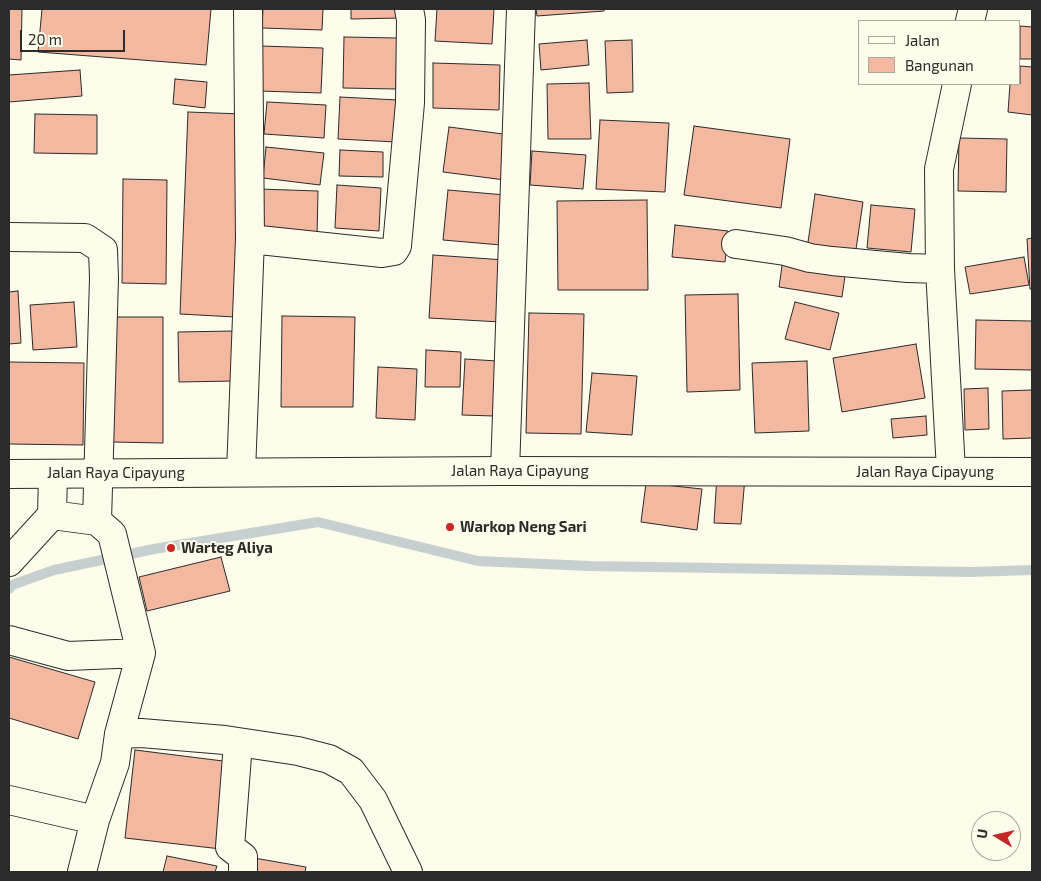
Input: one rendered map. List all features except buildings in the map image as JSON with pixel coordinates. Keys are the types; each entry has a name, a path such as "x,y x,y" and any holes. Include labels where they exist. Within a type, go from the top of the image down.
{"street":[{"path":"241,472 250,238 248,9"},
{"path":"250,238 382,253 394,251 398,246 410,103 411,20 409,9"},
{"path":"505,471 521,9"},
{"path":"951,471 940,269 939,169 957,85"},
{"path":"9,237 85,238 103,250 104,278 97,474 105,527 122,576 141,653 119,734 116,763 95,820 82,872"},
{"path":"736,244 785,251 832,262 940,269"},
{"name":"Jalan Raya Cipayung","path":"9,474 505,471 1032,472"},
{"path":"9,562 52,515 53,474"},
{"path":"52,515 105,527"},
{"path":"9,640 68,656 141,653"},
{"path":"119,734 141,733 225,740 298,751 329,760 351,771 373,800 408,872"},
{"path":"238,743 230,846 243,857 243,872"},
{"path":"9,800 95,820"}],"waterway":[{"path":"9,589 12,585 54,570 154,549 318,522 478,561 589,566 971,572 1032,570"}],"place":[{"name":"Warkop Neng Sari","path":"450,527"},
{"name":"Warteg Aliya","path":"171,548"}]}
